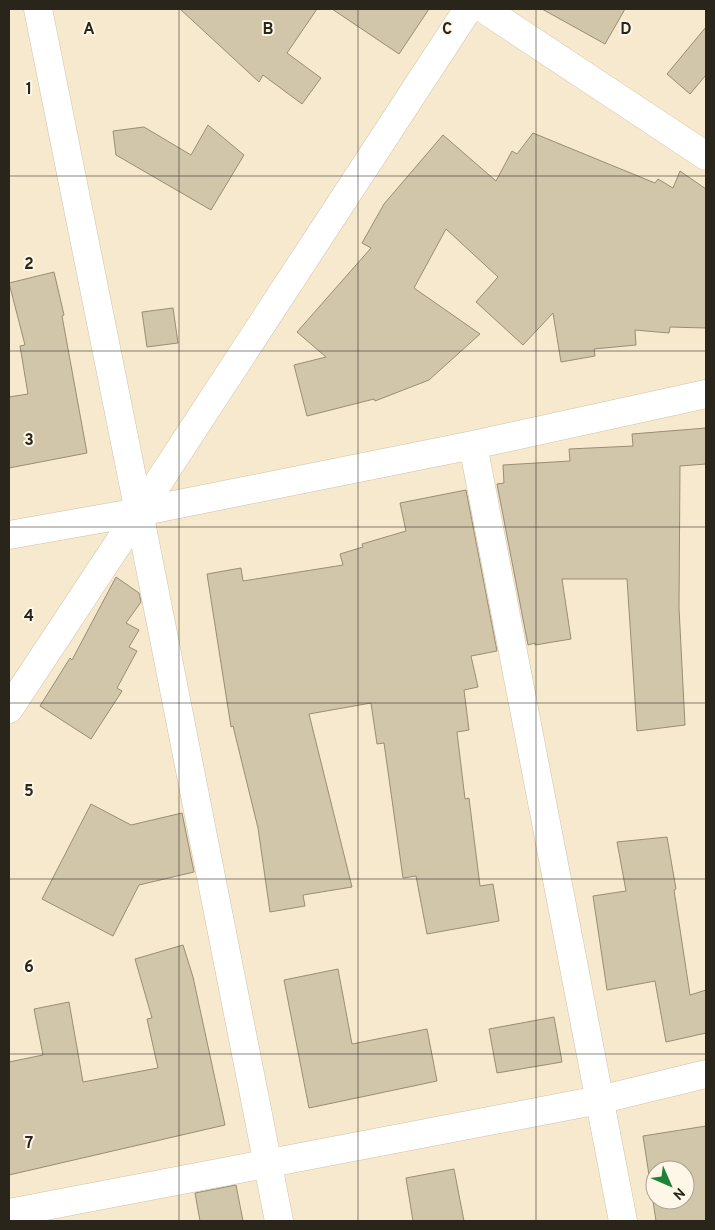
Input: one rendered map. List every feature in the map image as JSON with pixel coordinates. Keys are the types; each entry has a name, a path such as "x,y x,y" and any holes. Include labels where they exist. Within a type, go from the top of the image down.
{"street":[{"path":"38,9 279,1221"},
{"path":"9,709 468,9"},
{"path":"484,9 706,156"},
{"path":"9,535 139,512 473,445 706,394"},
{"path":"473,445 623,1221"},
{"path":"9,1213 599,1100 706,1074"}],"building":[{"path":"180,9 317,9 287,53 321,78 302,104 263,75 259,82"},
{"path":"332,9 429,9 399,54"},
{"path":"542,9 625,9 605,44"},
{"path":"706,27 706,75 690,94 667,74"},
{"path":"208,125 244,155 211,210 116,155 113,131 144,127 191,155"},
{"path":"533,133 655,183 658,179 673,188 680,171 706,189 706,328 670,327 669,333 635,330 636,345 594,349 595,356 561,362 553,313 523,345 476,302 498,277 446,229 414,288 480,334 429,380 375,401 374,399 307,416 294,365 326,357 297,332 371,248 362,243 384,204 443,135 496,181 512,151 517,154"},
{"path":"54,272 64,315 62,316 87,453 9,468 9,397 28,394 20,346 25,345 9,283"},
{"path":"173,308 178,343 147,347 142,312"},
{"path":"706,428 706,464 680,466 679,608 685,725 637,731 627,579 562,579 571,639 528,645 497,484 504,483 503,465 570,461 569,449 633,446 632,434"},
{"path":"466,490 497,651 471,656 478,687 464,690 469,730 457,732 465,799 469,798 480,886 493,884 499,921 427,934 416,876 403,878 384,743 377,744 371,703 309,714 352,887 303,895 305,906 270,912 258,828 233,726 231,727 207,574 241,568 243,581 343,565 340,554 363,547 362,544 406,531 400,503"},
{"path":"116,577 139,593 141,602 126,623 139,630 129,647 137,651 117,688 122,691 91,739 40,706 70,658 72,660"},
{"path":"91,804 131,825 182,813 194,872 139,885 113,936 42,899"},
{"path":"667,837 690,995 706,990 706,1033 666,1042 655,981 607,990 593,896 626,891 617,842"},
{"path":"183,945 193,977 225,1125 9,1175 9,1062 43,1055 34,1009 69,1002 83,1082 158,1068 147,1019 152,1018 135,959"},
{"path":"338,969 352,1044 427,1029 437,1081 309,1108 284,980"},
{"path":"554,1017 562,1062 497,1073 489,1029"},
{"path":"706,1126 706,1221 656,1221 654,1210 695,1210 695,1160 647,1160 643,1136"},
{"path":"454,1169 464,1221 413,1221 406,1178"},
{"path":"236,1185 243,1221 200,1221 195,1193"}]}
